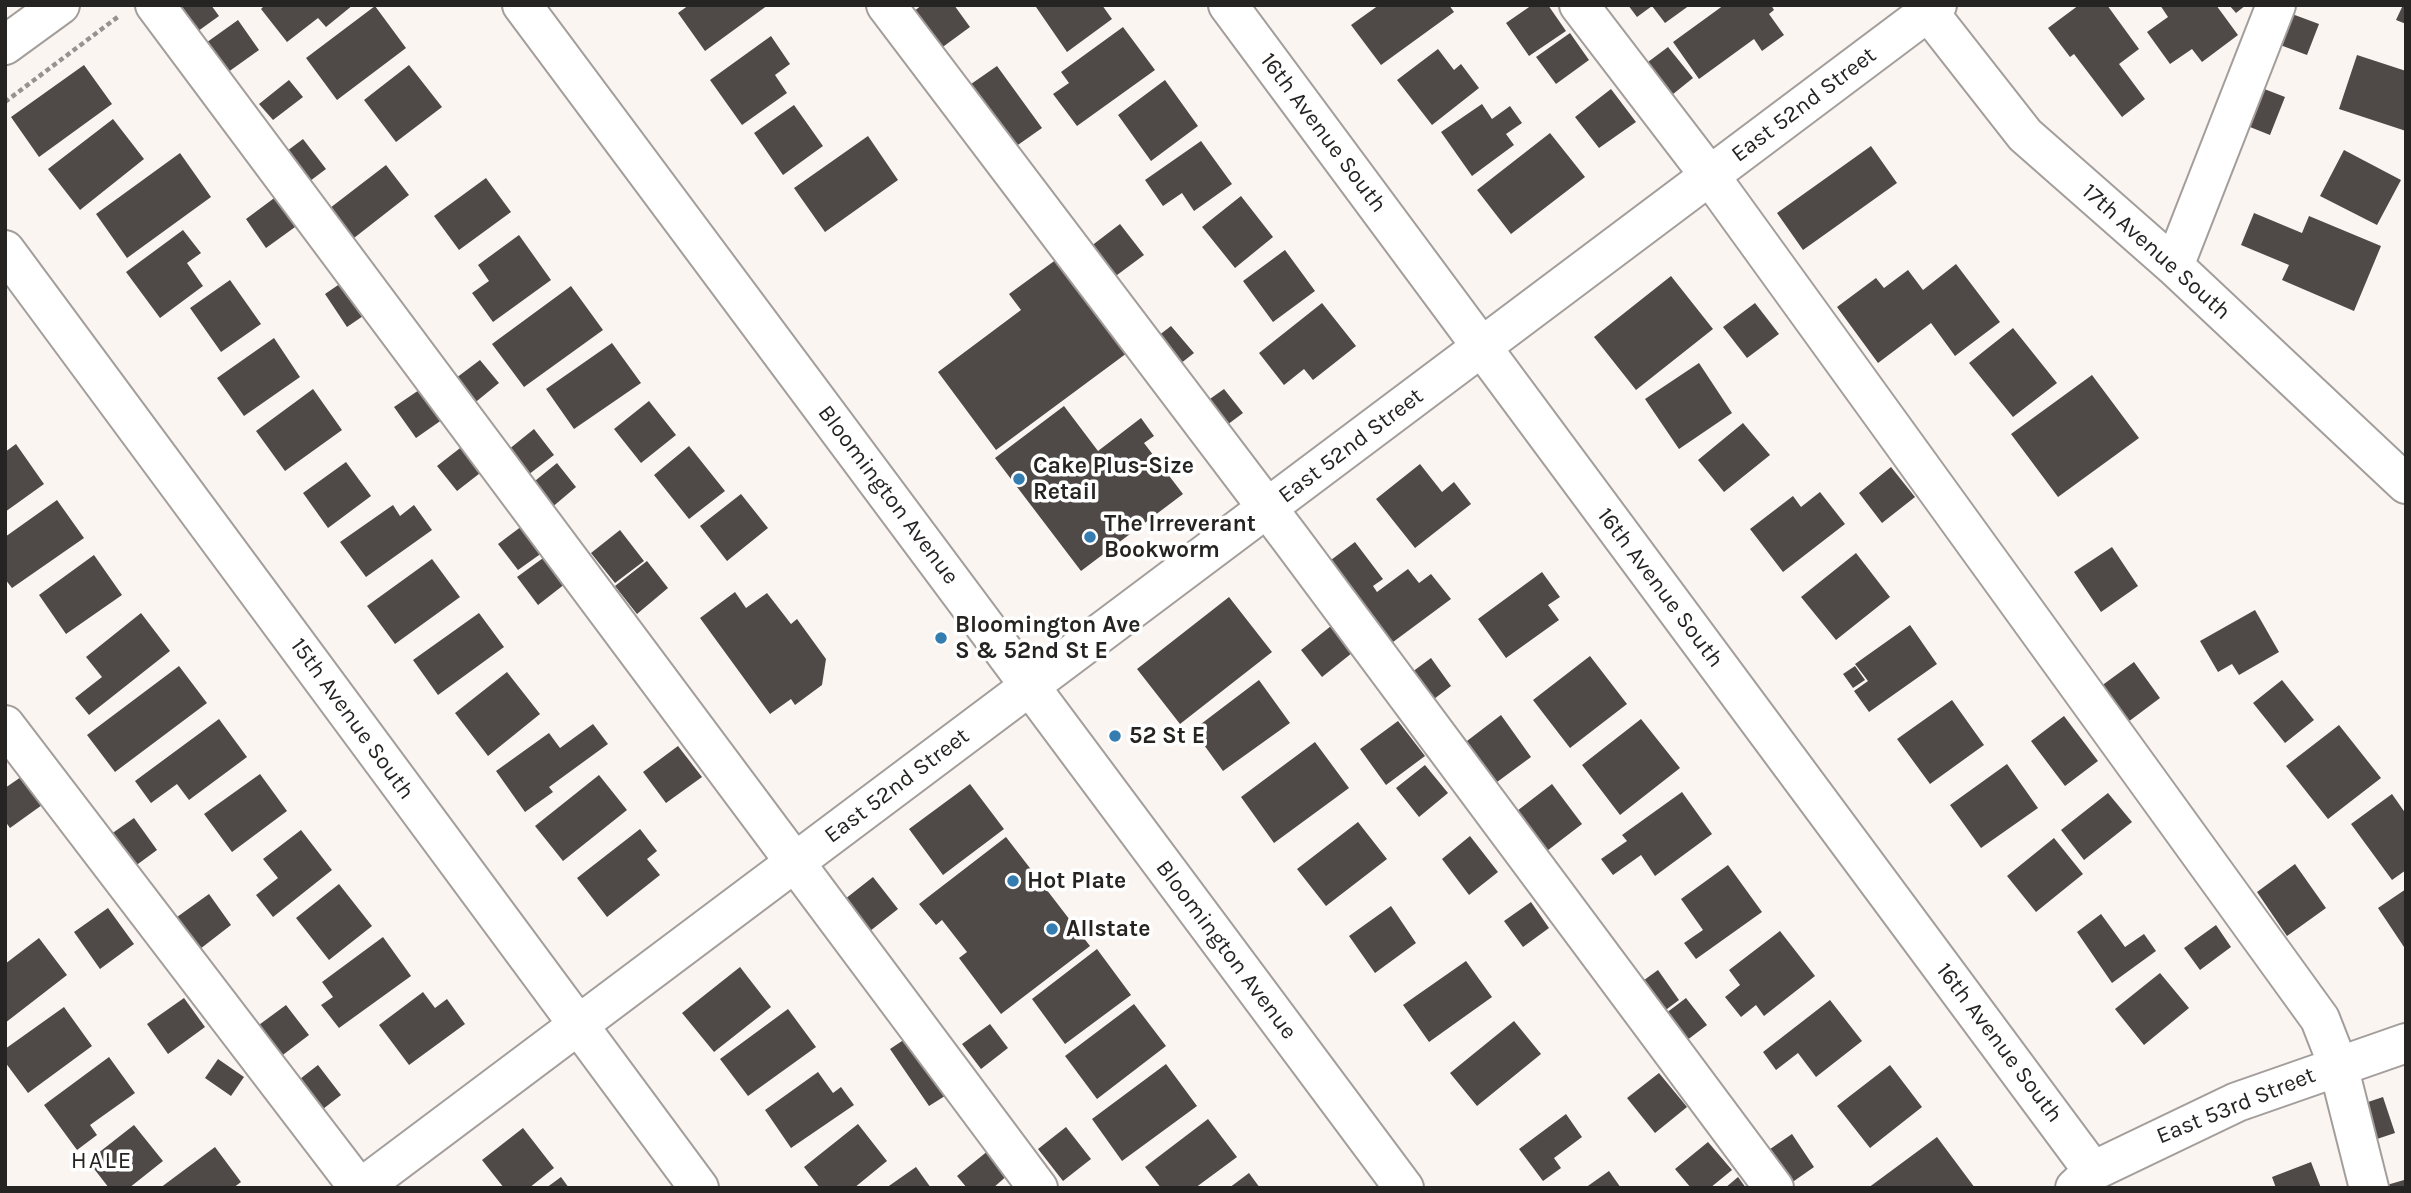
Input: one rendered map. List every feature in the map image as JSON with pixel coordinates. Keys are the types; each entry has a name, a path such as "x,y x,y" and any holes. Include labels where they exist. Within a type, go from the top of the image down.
{"street":[{"path":"5,45 60,5"},
{"name":"Bloomington Avenue","path":"522,5 1404,1188"},
{"path":"886,5 1268,509 1774,1188"},
{"name":"16th Avenue South","path":"1228,5 1482,348 2084,1180"},
{"path":"1579,5 1710,176 2320,1019 2338,1065 2369,1188"},
{"path":"2174,266 2276,5"},
{"name":"East 52nd Street","path":"360,1188 1482,348 1929,7"},
{"name":"17th Avenue South","path":"1929,7 2025,135 2174,266 2406,484"},
{"path":"139,9 794,864 1038,1188"},
{"name":"15th Avenue South","path":"5,250 699,1188"},
{"path":"5,725 360,1188"},
{"name":"East 53rd Street","path":"2084,1180 2237,1102 2406,1042"}],"path":[{"path":"5,102 139,9"}],"building":[{"path":"179,5 211,5 219,16 194,34"},
{"path":"265,5 353,5 326,27 318,18 287,42 261,9"},
{"path":"689,5 768,5 705,51 678,13"},
{"path":"922,5 954,5 970,27 940,49 913,12"},
{"path":"1102,5 1112,19 1067,52 1036,7"},
{"path":"1379,5 1449,5 1454,12 1381,65 1351,25"},
{"path":"1532,5 1548,5 1566,31 1529,56 1506,23"},
{"path":"1628,5 1690,5 1665,23 1652,6 1637,17"},
{"path":"1724,5 1771,5 1774,10 1769,14 1784,35 1762,51 1754,39 1699,79 1673,42"},
{"path":"2079,5 2107,5 2139,49 2119,64 2145,99 2122,117 2074,54 2070,57 2048,28"},
{"path":"2160,5 2216,5 2238,35 2202,62 2192,49 2170,64 2147,32 2168,17"},
{"path":"2229,5 2246,5 2236,13"},
{"path":"2403,5 2406,5 2406,24 2396,20"},
{"path":"375,6 406,48 337,100 306,58"},
{"path":"2284,11 2319,24 2307,55 2272,42"},
{"path":"238,20 259,50 224,75 203,45"},
{"path":"1123,27 1155,70 1077,126 1053,94 1069,83 1061,72"},
{"path":"1570,33 1589,60 1556,84 1536,57"},
{"path":"771,36 790,64 775,75 787,93 742,125 710,80"},
{"path":"1668,47 1693,78 1662,103 1636,71"},
{"path":"1438,49 1454,70 1461,64 1479,88 1432,125 1397,80"},
{"path":"2357,55 2406,71 2406,131 2339,109"},
{"path":"84,65 112,104 39,157 11,117"},
{"path":"409,65 442,107 396,142 364,100"},
{"path":"997,66 1042,128 1005,154 961,91"},
{"path":"289,80 303,97 273,120 259,104"},
{"path":"1165,80 1198,126 1151,161 1118,115"},
{"path":"2254,85 2285,97 2270,135 2240,123"},
{"path":"1611,89 1636,122 1599,148 1575,117"},
{"path":"1482,104 1492,119 1510,106 1522,123 1506,134 1514,145 1472,176 1441,132"},
{"path":"794,105 823,146 783,175 754,133"},
{"path":"113,119 144,159 80,210 48,169"},
{"path":"1550,133 1585,177 1511,234 1477,190"},
{"path":"868,136 898,180 825,232 794,188"},
{"path":"303,139 326,169 306,184 283,154"},
{"path":"1201,141 1232,184 1194,211 1182,193 1163,206 1145,180"},
{"path":"1871,146 1897,183 1803,250 1777,213"},
{"path":"2344,150 2401,180 2377,225 2320,196"},
{"path":"180,153 211,197 127,258 96,214"},
{"path":"386,165 409,195 354,238 330,208"},
{"path":"486,178 511,212 459,250 434,216"},
{"path":"281,193 302,222 266,248 246,219"},
{"path":"1241,196 1273,237 1235,268 1202,227"},
{"path":"2254,213 2302,233 2309,216 2381,246 2354,311 2282,280 2289,265 2241,245"},
{"path":"1120,224 1144,255 1109,281 1086,250"},
{"path":"183,230 201,253 187,263 203,286 160,318 126,272"},
{"path":"519,235 551,280 493,322 472,293 489,281 478,265"},
{"path":"1285,250 1315,291 1273,322 1243,281"},
{"path":"1057,259 1127,353 996,450 938,372 1021,310 1009,294"},
{"path":"1956,264 2000,322 1955,356 1931,323 1878,363 1837,307 1876,278 1884,288 1908,270 1923,290"},
{"path":"1671,276 1713,329 1636,390 1594,337"},
{"path":"230,280 261,324 221,352 190,308"},
{"path":"344,281 366,314 347,327 325,294"},
{"path":"571,286 603,330 524,387 492,344"},
{"path":"1322,303 1356,346 1313,380 1304,369 1284,385 1259,353"},
{"path":"1755,303 1779,334 1747,358 1723,327"},
{"path":"1171,326 1194,353 1171,371 1149,343"},
{"path":"2013,328 2057,383 2013,417 1969,363"},
{"path":"274,338 300,377 244,416 217,378"},
{"path":"612,343 641,383 574,429 546,389"},
{"path":"480,360 499,383 472,405 452,381"},
{"path":"1699,363 1732,413 1679,449 1645,399"},
{"path":"2092,375 2139,438 2058,497 2011,434"},
{"path":"425,386 446,417 416,438 394,407"},
{"path":"313,389 342,430 285,471 256,431"},
{"path":"1224,389 1243,413 1219,431 1200,406"},
{"path":"649,401 676,435 641,463 614,429"},
{"path":"1064,406 1098,451 1141,418 1154,436 1144,443 1183,494 1081,571 995,458"},
{"path":"1743,423 1770,455 1724,492 1698,460"},
{"path":"534,429 554,455 528,475 508,450"},
{"path":"16,444 44,484 5,512 5,452"},
{"path":"464,445 484,470 457,491 437,466"},
{"path":"689,446 725,491 689,519 654,475"},
{"path":"346,462 371,496 328,528 303,493"},
{"path":"557,463 576,487 550,509 530,485"},
{"path":"1420,464 1442,492 1454,482 1471,504 1415,548 1376,499"},
{"path":"1891,467 1915,497 1882,523 1859,493"},
{"path":"1820,492 1845,524 1783,572 1750,529 1793,496 1801,507"},
{"path":"741,494 768,528 727,561 700,526"},
{"path":"57,500 84,538 12,588 5,579 5,537"},
{"path":"393,505 400,516 414,505 432,530 366,577 340,542"},
{"path":"526,523 546,550 518,570 498,544"},
{"path":"620,530 644,561 615,583 591,553"},
{"path":"1355,542 1383,579 1373,586 1377,592 1408,569 1419,583 1431,574 1451,599 1389,645 1323,566"},
{"path":"2112,547 2138,586 2101,612 2074,572"},
{"path":"550,553 570,580 538,605 517,577"},
{"path":"1856,553 1890,597 1836,640 1801,597"},
{"path":"94,555 122,595 66,634 39,595"},
{"path":"432,559 460,597 395,644 367,606"},
{"path":"647,561 668,588 637,614 615,586"},
{"path":"1542,572 1560,597 1548,605 1559,620 1506,658 1478,619"},
{"path":"735,592 746,608 767,593 791,624 797,619 826,659 822,685 795,705 791,699 770,714 700,618"},
{"path":"1229,597 1272,652 1180,724 1137,669"},
{"path":"2255,610 2279,652 2239,675 2232,664 2218,672 2200,641"},
{"path":"141,613 170,651 89,715 75,698 102,677 86,657"},
{"path":"479,613 504,647 438,695 413,660"},
{"path":"1910,625 1937,664 1869,712 1854,691 1868,681 1855,664"},
{"path":"1331,626 1352,653 1322,677 1301,650"},
{"path":"1590,656 1627,704 1570,748 1533,700"},
{"path":"1431,658 1451,686 1421,709 1400,681"},
{"path":"2134,662 2160,698 2120,728 2093,692"},
{"path":"179,666 207,703 115,772 87,735"},
{"path":"1855,666 1865,680 1853,688 1843,674"},
{"path":"507,672 540,714 488,756 455,713"},
{"path":"1259,680 1290,723 1223,771 1193,730"},
{"path":"2282,680 2314,720 2285,743 2253,703"},
{"path":"1952,700 1984,745 1930,784 1897,739"},
{"path":"1501,715 1531,757 1493,785 1463,744"},
{"path":"2064,716 2098,761 2065,786 2031,741"},
{"path":"219,719 247,757 189,800 177,784 151,803 135,781"},
{"path":"1641,719 1680,768 1620,815 1582,765"},
{"path":"1398,721 1425,756 1386,785 1360,749"},
{"path":"593,724 608,744 549,787 553,792 525,812 496,771 549,733 560,748"},
{"path":"2339,725 2381,778 2328,819 2286,766"},
{"path":"1315,742 1349,788 1274,843 1241,797"},
{"path":"678,746 702,777 666,803 643,772"},
{"path":"2007,764 2038,808 1981,848 1950,805"},
{"path":"1425,765 1448,793 1419,817 1396,788"},
{"path":"260,774 287,811 232,852 204,814"},
{"path":"599,775 627,810 563,861 535,826"},
{"path":"21,777 42,805 10,828 5,821 5,788"},
{"path":"970,784 1004,829 943,875 909,829"},
{"path":"1552,784 1582,824 1543,854 1513,814"},
{"path":"1682,792 1712,834 1655,876 1641,855 1613,875 1601,859 1627,841 1622,835"},
{"path":"2108,793 2132,822 2084,860 2061,830"},
{"path":"2392,794 2406,814 2406,870 2392,880 2351,824"},
{"path":"134,818 157,850 127,872 104,839"},
{"path":"1358,822 1387,859 1326,906 1297,869"},
{"path":"640,829 657,851 647,859 660,875 607,917 577,878"},
{"path":"301,830 332,870 273,917 256,895 278,878 263,859"},
{"path":"1470,836 1498,872 1469,895 1442,859"},
{"path":"1006,837 1090,946 1001,1014 959,958 967,952 942,920 936,925 919,904"},
{"path":"2054,838 2083,874 2036,912 2007,876"},
{"path":"2295,864 2326,908 2287,936 2257,892"},
{"path":"1728,865 1762,912 1696,959 1684,943 1703,930 1681,899"},
{"path":"873,877 898,909 865,935 840,903"},
{"path":"339,884 372,926 329,960 296,918"},
{"path":"2406,889 2406,950 2378,908"},
{"path":"209,894 231,925 200,949 177,917"},
{"path":"1531,902 1549,928 1523,947 1504,921"},
{"path":"1391,906 1416,943 1375,973 1349,936"},
{"path":"108,908 134,944 100,969 74,932"},
{"path":"2101,914 2125,947 2144,934 2156,951 2112,983 2077,932"},
{"path":"2216,925 2231,947 2200,970 2184,948"},
{"path":"1780,931 1815,976 1764,1016 1756,1005 1741,1017 1725,997 1740,985 1729,970"},
{"path":"383,937 411,976 339,1028 321,1005 333,997 322,982"},
{"path":"39,938 67,975 5,1023 5,964"},
{"path":"1097,949 1131,995 1065,1044 1032,999"},
{"path":"1466,961 1492,997 1429,1042 1403,1005"},
{"path":"740,967 771,1007 714,1052 682,1013"},
{"path":"1658,970 1679,1000 1651,1021 1629,991"},
{"path":"2160,973 2189,1008 2144,1045 2115,1009"},
{"path":"423,992 435,1008 447,999 465,1024 409,1065 379,1025"},
{"path":"184,998 205,1027 168,1054 147,1024"},
{"path":"1686,998 1707,1025 1674,1050 1653,1023"},
{"path":"1830,1000 1862,1041 1816,1077 1798,1053 1776,1070 1763,1052"},
{"path":"1134,1004 1166,1046 1097,1099 1065,1056"},
{"path":"286,1005 309,1035 271,1064 248,1033"},
{"path":"64,1007 92,1046 28,1093 5,1062 5,1049"},
{"path":"788,1009 816,1047 748,1096 720,1059"},
{"path":"1514,1021 1541,1054 1477,1106 1450,1073"},
{"path":"990,1024 1008,1048 981,1069 962,1044"},
{"path":"908,1037 948,1094 929,1106 890,1049"},
{"path":"109,1057 135,1093 90,1125 97,1135 77,1150 44,1105"},
{"path":"218,1059 244,1077 231,1096 205,1078"},
{"path":"1166,1064 1197,1106 1122,1161 1092,1119"},
{"path":"318,1065 341,1095 314,1116 291,1086"},
{"path":"1890,1065 1922,1107 1870,1148 1837,1106"},
{"path":"818,1072 833,1093 841,1087 854,1105 791,1148 765,1110"},
{"path":"1659,1073 1687,1107 1655,1133 1627,1098"},
{"path":"2383,1097 2395,1133 2368,1142 2356,1106"},
{"path":"1566,1114 1582,1137 1554,1158 1561,1168 1543,1181 1519,1149"},
{"path":"1208,1119 1237,1157 1195,1188 1161,1188 1145,1167"},
{"path":"858,1124 887,1161 854,1188 820,1188 804,1167"},
{"path":"134,1125 163,1161 129,1188 109,1188 88,1161"},
{"path":"1066,1127 1091,1159 1063,1181 1038,1149"},
{"path":"523,1128 554,1168 529,1188 504,1188 482,1160"},
{"path":"1792,1134 1814,1167 1784,1188 1757,1158"},
{"path":"1937,1137 1975,1188 1868,1188"},
{"path":"1708,1142 1732,1170 1710,1188 1691,1188 1675,1169"},
{"path":"215,1147 241,1182 233,1188 160,1188"},
{"path":"989,1150 1009,1174 993,1188 967,1188 957,1176"},
{"path":"2311,1162 2321,1188 2276,1188 2272,1177"},
{"path":"916,1167 931,1188 886,1188"},
{"path":"1609,1171 1621,1188 1585,1188"},
{"path":"1249,1173 1260,1188 1229,1188"},
{"path":"561,1177 569,1188 546,1188"},
{"path":"1738,1177 1746,1188 1725,1188"},
{"path":"2404,1180 2406,1188 2380,1188 2380,1187"}],"place":[{"name":"Cake Plus-Size Retail","path":"1019,479"},
{"name":"The Irreverant Bookworm","path":"1090,537"},
{"name":"Bloomington Ave S & 52nd St E","path":"941,638"},
{"name":"52 St E","path":"1115,736"},
{"name":"Hot Plate","path":"1013,881"},
{"name":"Allstate","path":"1052,929"}],"district":[{"name":"HALE","path":"102,1161"}]}
